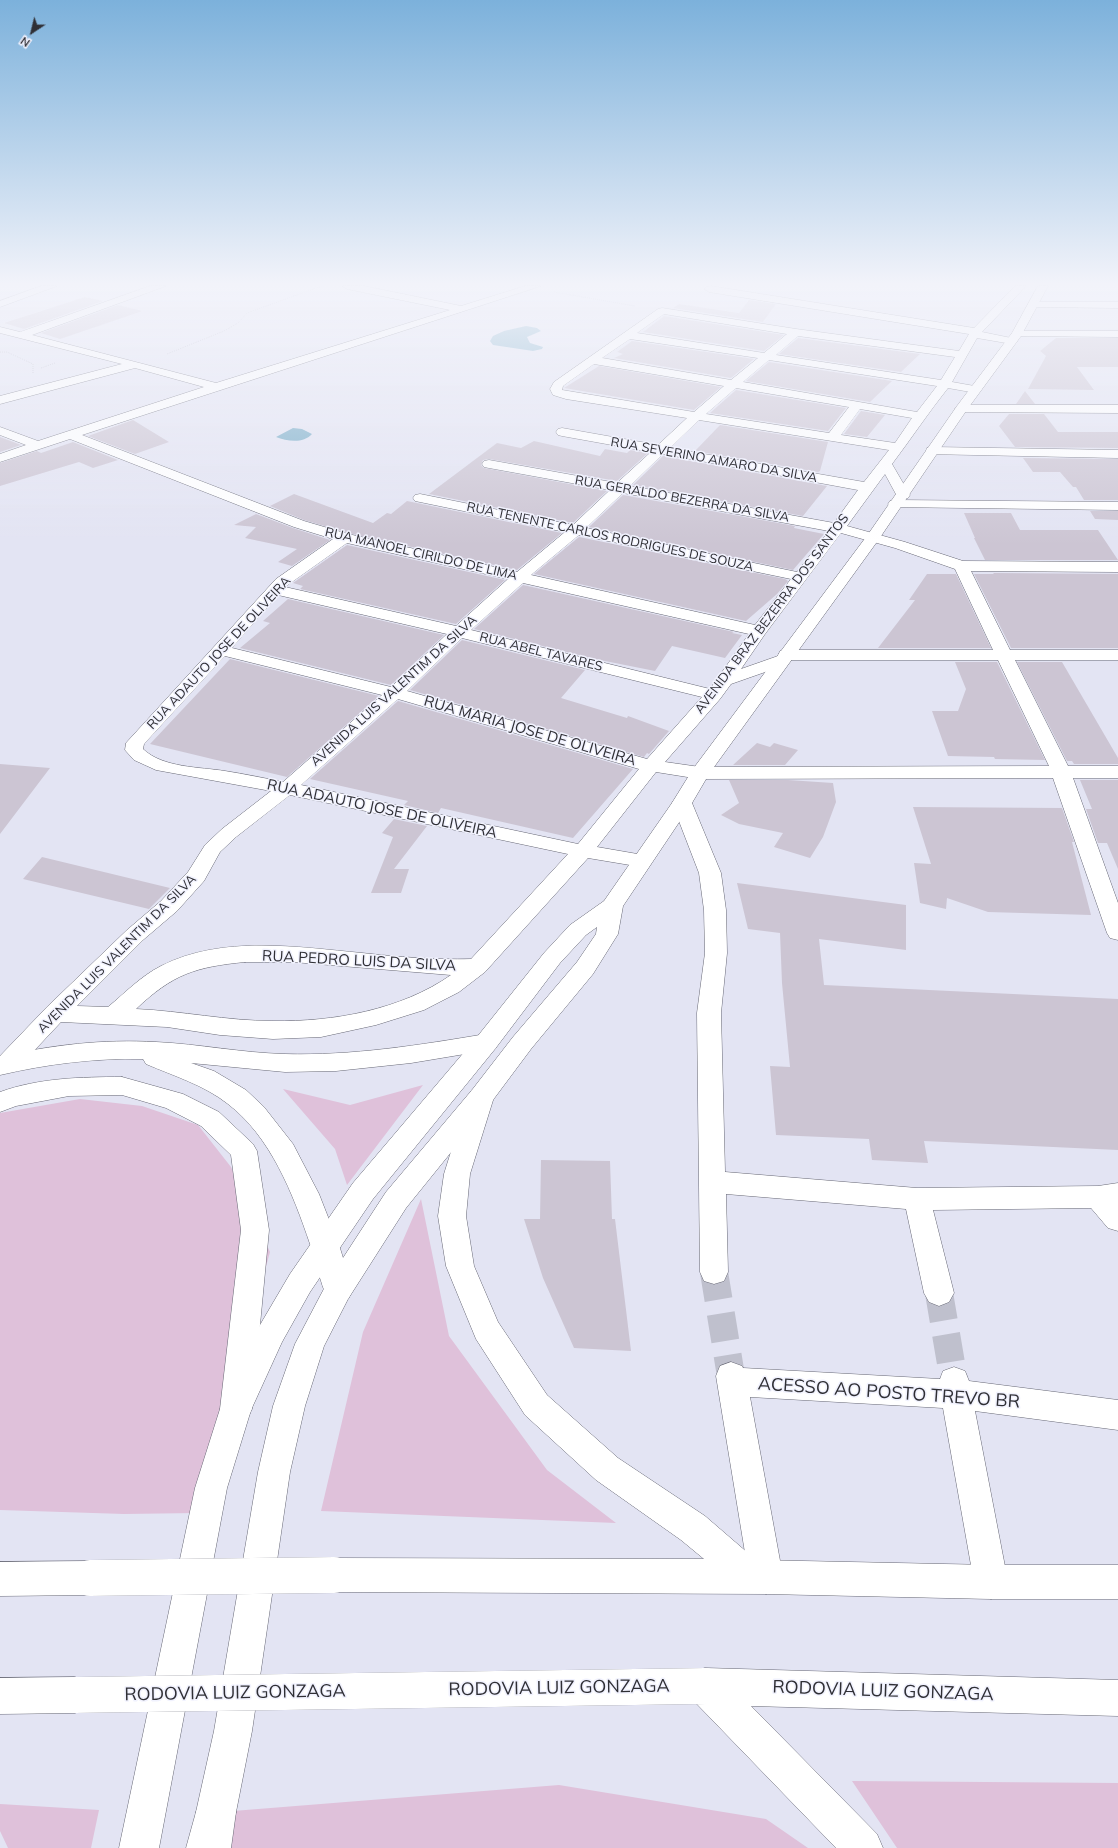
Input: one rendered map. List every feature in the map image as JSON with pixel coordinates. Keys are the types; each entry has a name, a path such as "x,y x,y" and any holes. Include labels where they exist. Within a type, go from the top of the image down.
{"main road":[{"path":"0,400 105,372"},
{"path":"165,372 216,387"},
{"path":"0,458 263,372"},
{"path":"575,372 558,384 556,389 557,392 566,395 899,448"},
{"path":"662,372 920,416"},
{"name":"AVENIDA LUIS VALENTIM DA SILVA","path":"5,1062 134,935 169,906 197,876 212,849 288,787 396,693 520,577 575,531 697,415 749,372"},
{"path":"867,372 976,389"},
{"name":"AVENIDA BRAZ BEZERRA DOS SANTOS","path":"55,1013 114,1016 273,1030 321,1028 368,1019 416,1004 451,986 477,967 582,852 651,766 719,687 759,631 838,528 866,487 899,448 952,372"},
{"path":"139,1848 211,1488 236,1409 271,1334 325,1245 363,1191 486,1043 552,958 578,930 612,906 682,803 700,773 874,536 932,451 989,372"},
{"path":"833,437 857,405"},
{"path":"962,409 1118,409"},
{"path":"0,431 36,445"},
{"name":"RUA SEVERINO AMARO DA SILVA","path":"562,432 866,487"},
{"name":"RUA MANOEL CIRILDO DE LIMA","path":"70,435 299,524 344,538 759,631"},
{"path":"932,451 1118,454"},
{"name":"RUA GERALDO BEZERRA DA SILVA","path":"489,464 838,528 874,536 917,549 961,566"},
{"path":"886,464 899,500"},
{"name":"RUA TENENTE CARLOS RODRIGUES DE SOUZA","path":"420,498 801,577"},
{"path":"899,500 1118,506"},
{"name":"RUA ADAUTO JOSE DE OLIVEIRA","path":"344,538 281,582 274,589 221,650 135,743 134,750 137,755 145,760 166,766 288,787 582,852 642,862"},
{"path":"1117,927 1061,772 961,566 1118,567"},
{"name":"RUA ABEL TAVARES","path":"274,589 460,632 719,687"},
{"name":"RUA MARIA JOSE DE OLIVEIRA","path":"221,650 396,693 651,766 700,773 1118,772"},
{"path":"719,687 784,658 1118,654"},
{"path":"682,803 710,873 715,910 716,953 709,1013 714,1272"},
{"path":"206,1848 214,1830 232,1731 274,1472 289,1406 310,1344 338,1290 396,1200 481,1097 522,1042 585,968 607,934 612,906"},
{"name":"RUA PEDRO LUIS DA SILVA","path":"114,1016 152,982 176,969 212,958 274,955 444,968 477,967"},
{"path":"5,1062 135,1050 284,1063 353,1062 393,1058 486,1043"},
{"path":"135,1050 205,1078 237,1097 255,1114 284,1151 305,1194 325,1245 338,1290"},
{"path":"0,1102 14,1097 69,1087 122,1086 174,1101 210,1119 244,1151 255,1230 236,1409"},
{"path":"481,1097 457,1174 452,1216 460,1266 486,1330 536,1405 607,1469 693,1528 758,1577"},
{"path":"712,1182 917,1199 1108,1196 1118,1220"},
{"path":"917,1199 939,1293"},
{"name":"ACESSO AO POSTO TREVO BR","path":"758,1577 732,1379 956,1388 1118,1415"},
{"path":"956,1388 991,1582"},
{"path":"0,1579 334,1575 758,1577 991,1582 1118,1582"},
{"path":"705,1686 823,1805 863,1848"},
{"name":"RODOVIA LUIZ GONZAGA","path":"0,1696 705,1686 1118,1698"}],"shaded area":[{"path":"423,1085 347,1185 335,1149 283,1089 350,1105"},
{"path":"80,1099 142,1106 198,1125 231,1167 270,1252 197,1513 124,1514 0,1510 0,1113"},
{"path":"421,1199 449,1336 547,1470 616,1523 321,1511 363,1332"},
{"path":"852,1781 1118,1783 1118,1848 897,1848"},
{"path":"559,1785 766,1819 808,1848 222,1848 233,1811"},
{"path":"0,1804 99,1810 91,1848 8,1848 0,1831"}],"water":[{"path":"293,428 302,429 312,434 304,439 295,441 276,437"}],"building":[{"path":"589,372 635,372 721,387 694,410 564,388"},
{"path":"697,372 738,372 731,378"},
{"path":"757,372 835,372 892,381 870,402 746,381"},
{"path":"1037,372 1081,372 1094,390 1028,389"},
{"path":"736,390 846,408 828,431 710,413"},
{"path":"1025,391 1035,404 1016,404"},
{"path":"861,411 885,415 867,437 844,434"},
{"path":"1009,414 1044,414 1058,432 1118,432 1118,448 1015,447 999,426"},
{"path":"133,420 169,442 135,454 88,436"},
{"path":"720,425 828,442 820,471 818,472 695,451"},
{"path":"0,437 16,443 21,445 0,452"},
{"path":"534,441 600,456 605,449 627,453 630,450 648,453 617,481 489,459 483,460 481,465 484,468 607,491 573,523 429,494 497,443 521,448"},
{"path":"73,442 118,460 93,468 79,462 0,486 0,463 37,451 41,453"},
{"path":"663,456 827,486 803,516 633,485"},
{"path":"1023,458 1118,459 1118,500 1084,500 1076,487 1073,487 1060,472 1033,472"},
{"path":"294,494 373,523 387,513 391,514 407,501 562,533 517,570 348,533 304,520 270,506"},
{"path":"623,495 795,526 794,528 824,534 793,570 589,527"},
{"path":"1090,511 1118,511 1118,520 1095,519"},
{"path":"964,513 1011,513 1020,530 1098,530 1118,560 985,560"},
{"path":"256,514 330,540 292,566 278,562 297,549 245,538 256,527 234,525"},
{"path":"579,537 785,579 788,581 777,594 746,621 534,574"},
{"path":"347,545 505,580 456,624 300,589 303,586 293,583"},
{"path":"993,573 1118,574 1118,648 1011,648 974,574 994,574"},
{"path":"927,574 956,574 991,648 878,648 915,600 909,600"},
{"path":"523,585 742,635 725,658 672,646 655,671 595,659 474,629"},
{"path":"288,599 444,635 391,685 240,648 270,623 263,621"},
{"path":"462,640 585,670 561,698 627,718 628,716 669,731 649,754 647,753 644,757 410,690"},
{"path":"230,659 379,696 287,777 150,744"},
{"path":"955,662 997,662 1045,760 948,756 932,711 958,711 966,689"},
{"path":"1017,662 1062,662 1118,758 1118,764 1074,764 1072,761 1067,761"},
{"path":"398,701 633,769 573,838 441,808 438,813 404,805 408,801 310,779"},
{"path":"757,743 770,747 774,743 798,750 785,765 733,765"},
{"path":"0,764 50,768 0,834"},
{"path":"729,780 788,780 833,783 836,802 823,837 810,858 774,847 783,833 739,824 721,815 739,803"},
{"path":"1080,780 1118,780 1118,869 1107,843 1098,843 1086,809 1092,809"},
{"path":"913,807 1062,808 1074,842 1072,842 1091,915 988,912 947,898 946,909 920,903 914,863 931,864"},
{"path":"394,819 427,826 394,869 409,869 401,893 371,893 393,837 382,833"},
{"path":"42,857 170,888 149,909 23,879"},
{"path":"737,883 906,905 906,950 819,939 824,985 1118,999 1118,1150 924,1141 928,1163 872,1160 869,1139 776,1135 770,1066 790,1067 782,983 780,933 748,929"},
{"path":"541,1160 610,1161 612,1219 615,1219 631,1351 574,1348 543,1278 524,1219 540,1219"}],"tunnel":[{"path":"714,1272 731,1376"},
{"path":"939,1293 954,1381"}]}
